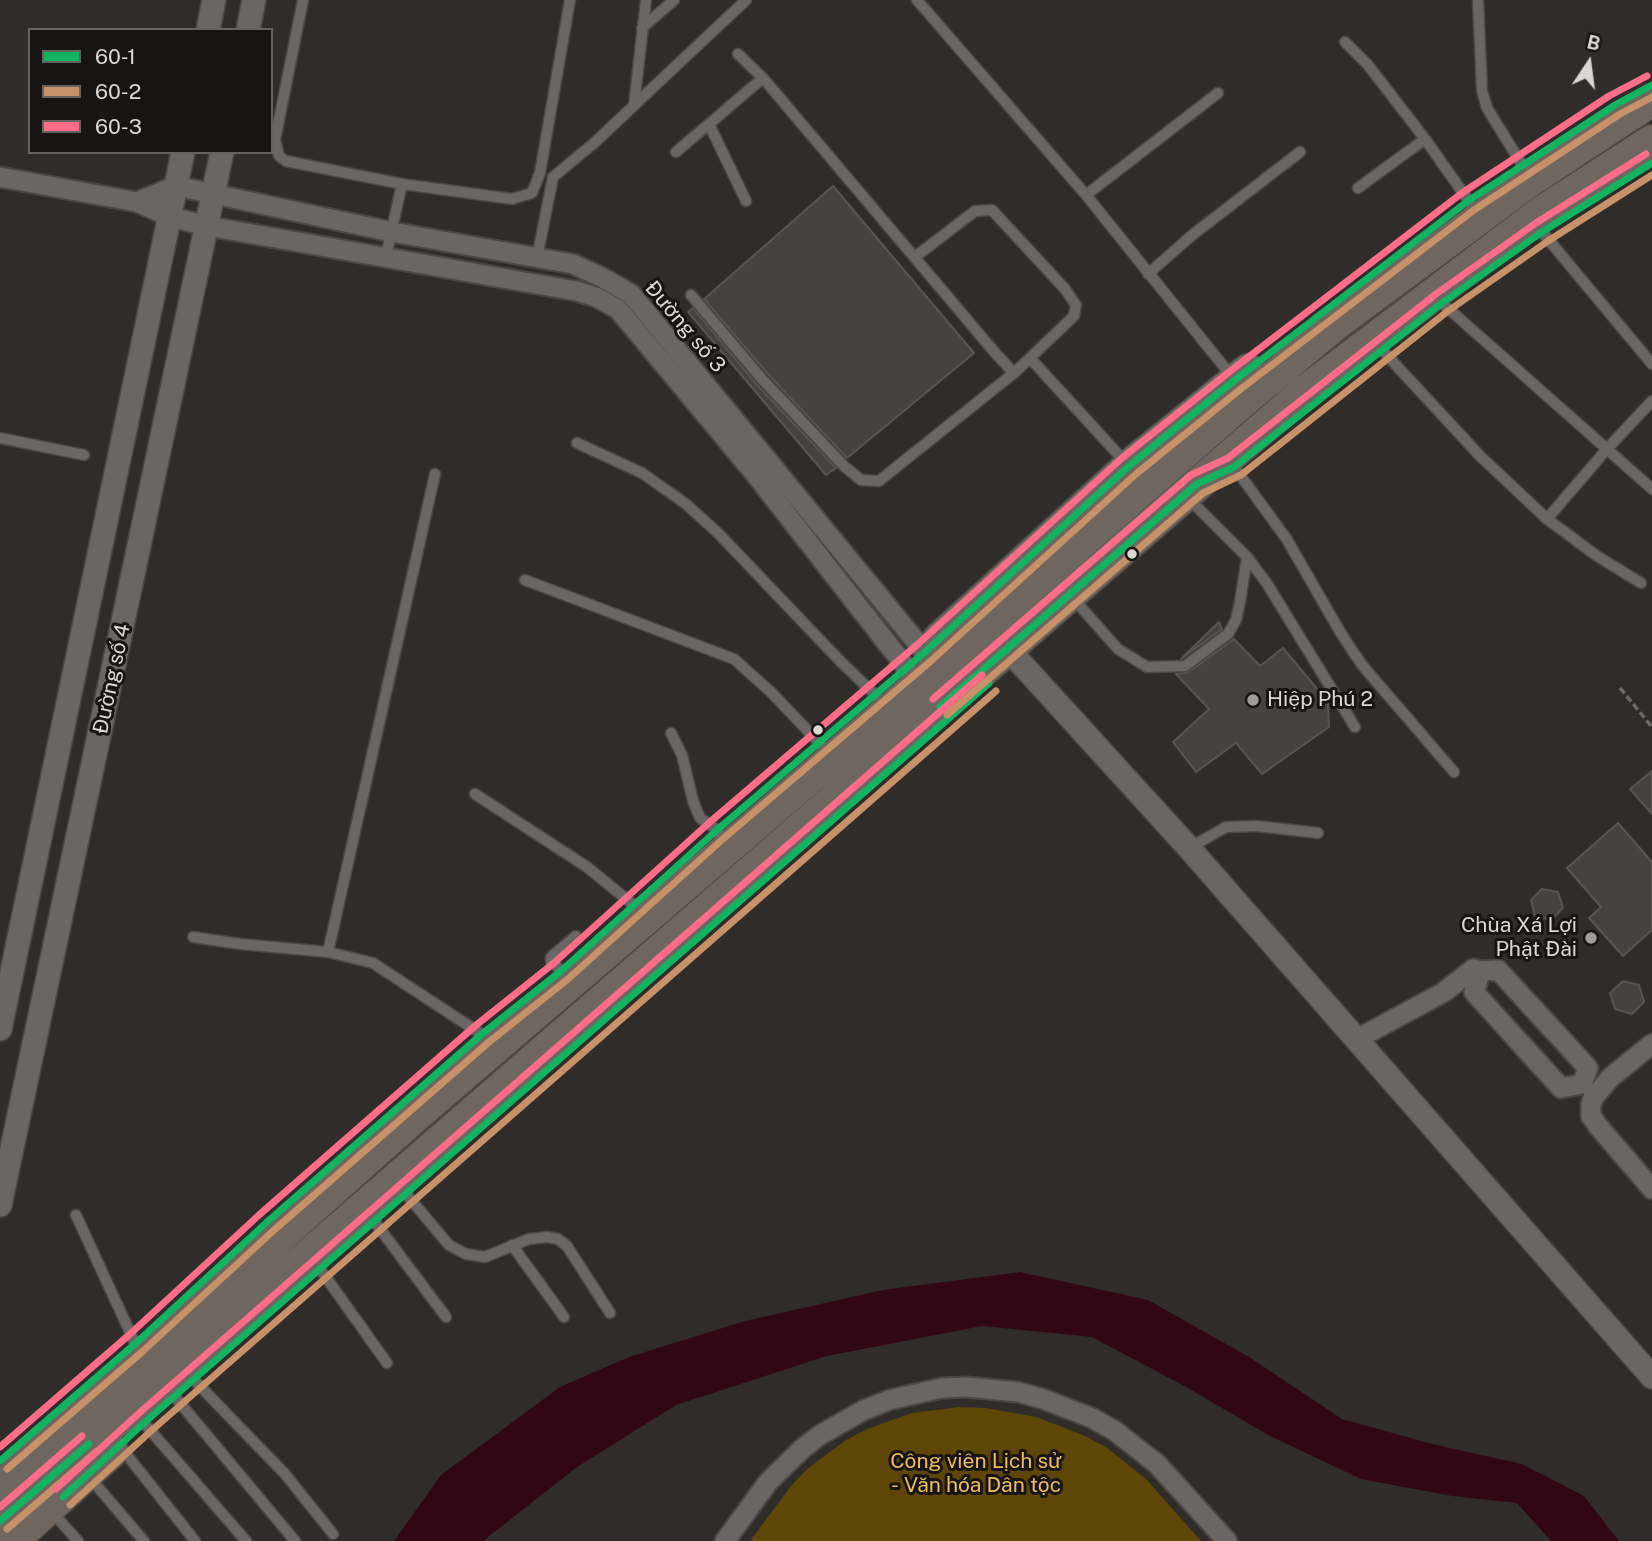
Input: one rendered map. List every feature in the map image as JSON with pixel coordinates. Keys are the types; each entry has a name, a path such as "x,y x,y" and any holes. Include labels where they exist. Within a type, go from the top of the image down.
{"highway":[{"path":"0,1461 139,1352 203,1307 490,1040 922,668 1138,475 1241,388 1336,324 1474,209 1652,90"},
{"path":"12,1541 87,1475 112,1442 406,1194 1012,654 1095,573 1304,392 1542,212 1652,141"},
{"path":"1191,489 1234,467 1442,303 1542,232 1652,163"},
{"path":"0,1521 112,1442 144,1423 179,1386 224,1328 1012,654 1079,605 1089,594 1095,573"},
{"path":"0,1487 139,1352"}],"street":[{"path":"208,28 214,0"},
{"path":"248,28 254,0"},
{"name":"Đường số 4","path":"0,1029 183,154"},
{"name":"Đường số 4","path":"0,1205 222,154"},
{"name":"Đường số 3","path":"0,177 137,202 171,217 207,226 386,256 596,297 618,309 755,475 922,668"},
{"path":"137,202 176,186"},
{"name":"Đường số 3","path":"176,186 393,232 573,264 631,294 922,668"},
{"path":"596,297 603,278"},
{"path":"1012,654 1189,848 1652,1377"},
{"path":"1357,1039 1411,1012 1444,992 1473,969 1498,970 1588,1068 1587,1091 1591,1116 1652,1189"},
{"path":"1481,971 1474,992 1561,1088 1587,1091 1611,1077 1652,1044"},
{"path":"725,1541 769,1480 802,1448 839,1422 889,1400 942,1388 967,1387 1018,1392 1043,1399 1092,1418 1115,1431 1157,1464 1227,1541"}],"lane":[{"path":"303,0 275,140 279,156 286,161 402,184 513,199 532,193 540,173 570,0"},
{"path":"634,106 646,0"},
{"path":"642,27 674,0"},
{"path":"537,258 553,177 634,106 746,0"},
{"path":"1478,0 1482,91 1487,108 1526,172"},
{"path":"919,1 1086,195 1241,388"},
{"path":"1345,42 1368,65 1474,209"},
{"path":"738,54 763,78 1014,373"},
{"path":"676,152 763,78"},
{"path":"1086,195 1218,93"},
{"path":"709,124 746,201"},
{"path":"1358,188 1425,139"},
{"path":"1148,274 1191,236 1300,152"},
{"path":"386,256 402,184"},
{"path":"691,295 762,379 845,467 861,480 879,481 1014,373 1074,316 1076,305 1065,289 992,210 975,211 915,257"},
{"path":"1542,232 1652,364"},
{"path":"1442,303 1652,489"},
{"path":"1383,351 1480,456 1547,519 1597,556 1641,583"},
{"path":"1030,358 1138,475"},
{"path":"1547,519 1652,401"},
{"path":"0,438 84,455"},
{"path":"577,443 642,473 686,504 719,534 883,701"},
{"path":"1234,467 1286,538 1362,665 1454,772"},
{"path":"328,952 435,474"},
{"path":"1191,489 1266,582 1354,727"},
{"path":"1079,605 1118,649 1130,658 1147,667 1185,666 1228,634 1236,620 1247,557"},
{"path":"526,580 734,659 771,692 827,750"},
{"path":"671,733 682,755 693,802 700,818 721,839"},
{"path":"475,794 587,867 641,911"},
{"path":"1189,848 1226,827 1256,826 1318,833"},
{"path":"567,976 551,961 551,957 576,936"},
{"path":"193,937 328,952 373,963 490,1040"},
{"path":"406,1194 449,1245 466,1254 485,1257 512,1245 547,1237 558,1239 567,1246 610,1313"},
{"path":"76,1215 139,1352"},
{"path":"374,1221 446,1317"},
{"path":"512,1245 565,1317"},
{"path":"320,1269 387,1363"},
{"path":"179,1386 285,1474 333,1534"},
{"path":"179,1386 295,1541"},
{"path":"144,1423 246,1541"},
{"path":"112,1442 195,1541"},
{"path":"87,1475 144,1541"},
{"path":"49,1509 78,1541"}],"path":[{"path":"1620,688 1652,727"}],"green space":[{"name":"Công viên Lịch sử - Văn hóa Dân tộc","path":"960,1407 986,1408 1036,1417 1106,1447 1146,1479 1201,1541 750,1541 807,1469 846,1440 867,1429 912,1413"}],"shaded area":[{"path":"1020,1272 1148,1300 1249,1357 1342,1419 1432,1444 1522,1464 1584,1496 1619,1541 1551,1541 1517,1503 1452,1496 1361,1479 1270,1436 1092,1337 982,1326 827,1356 676,1405 577,1467 483,1541 394,1541 441,1475 560,1387 629,1357 745,1321 883,1290"}],"building":[{"path":"833,186 974,353 847,458 768,374 704,299"},
{"path":"693,308 756,384 836,468 826,475 688,312"},
{"path":"1219,622 1222,629 1181,659"},
{"name":"Hiệp Phú 2","path":"1234,639 1260,666 1283,648 1328,702 1329,727 1262,774 1236,743 1196,772 1173,742 1209,709 1176,674 1189,672"},
{"path":"1652,771 1652,814 1630,789"},
{"path":"1618,823 1652,862 1652,930 1623,956 1589,918 1601,907 1567,868"},
{"path":"1542,889 1558,892 1563,908 1551,920 1535,916 1531,900"},
{"path":"1623,981 1639,985 1644,1002 1632,1014 1615,1009 1610,993"}],"transit line":[{"name":"60-3","path":"0,1447 475,1026 554,963 710,822 918,644 1122,458 1462,193 1609,96 1647,76"},
{"name":"60-1","path":"0,1461 482,1034 561,971 717,830 925,652 1129,466 1235,380 1468,201 1615,105 1652,85"},
{"name":"60-2","path":"7,1469 489,1042 568,979 724,838 932,660 1136,474 1242,388 1474,210 1620,114 1652,97"},
{"name":"60-3","path":"933,699 1191,475 1228,458 1436,294 1536,223 1646,154"},
{"name":"60-1","path":"940,707 1197,484 1234,467 1442,303 1542,232 1652,163"},
{"name":"60-2","path":"947,715 1203,493 1241,475 1448,311 1548,241 1652,175"},
{"name":"60-3","path":"56,1489 137,1415 982,675"},
{"name":"60-1","path":"63,1497 144,1423 989,683"},
{"name":"60-2","path":"70,1505 151,1431 996,691"},
{"name":"60-3","path":"0,1507 82,1436"},
{"name":"60-1","path":"0,1521 89,1444"},
{"name":"60-2","path":"7,1529 96,1452"}],"place":[{"name":"Hiệp Phú 2","path":"1253,700"},
{"name":"Chùa Xá Lợi Phật Đài","path":"1591,938"}]}
